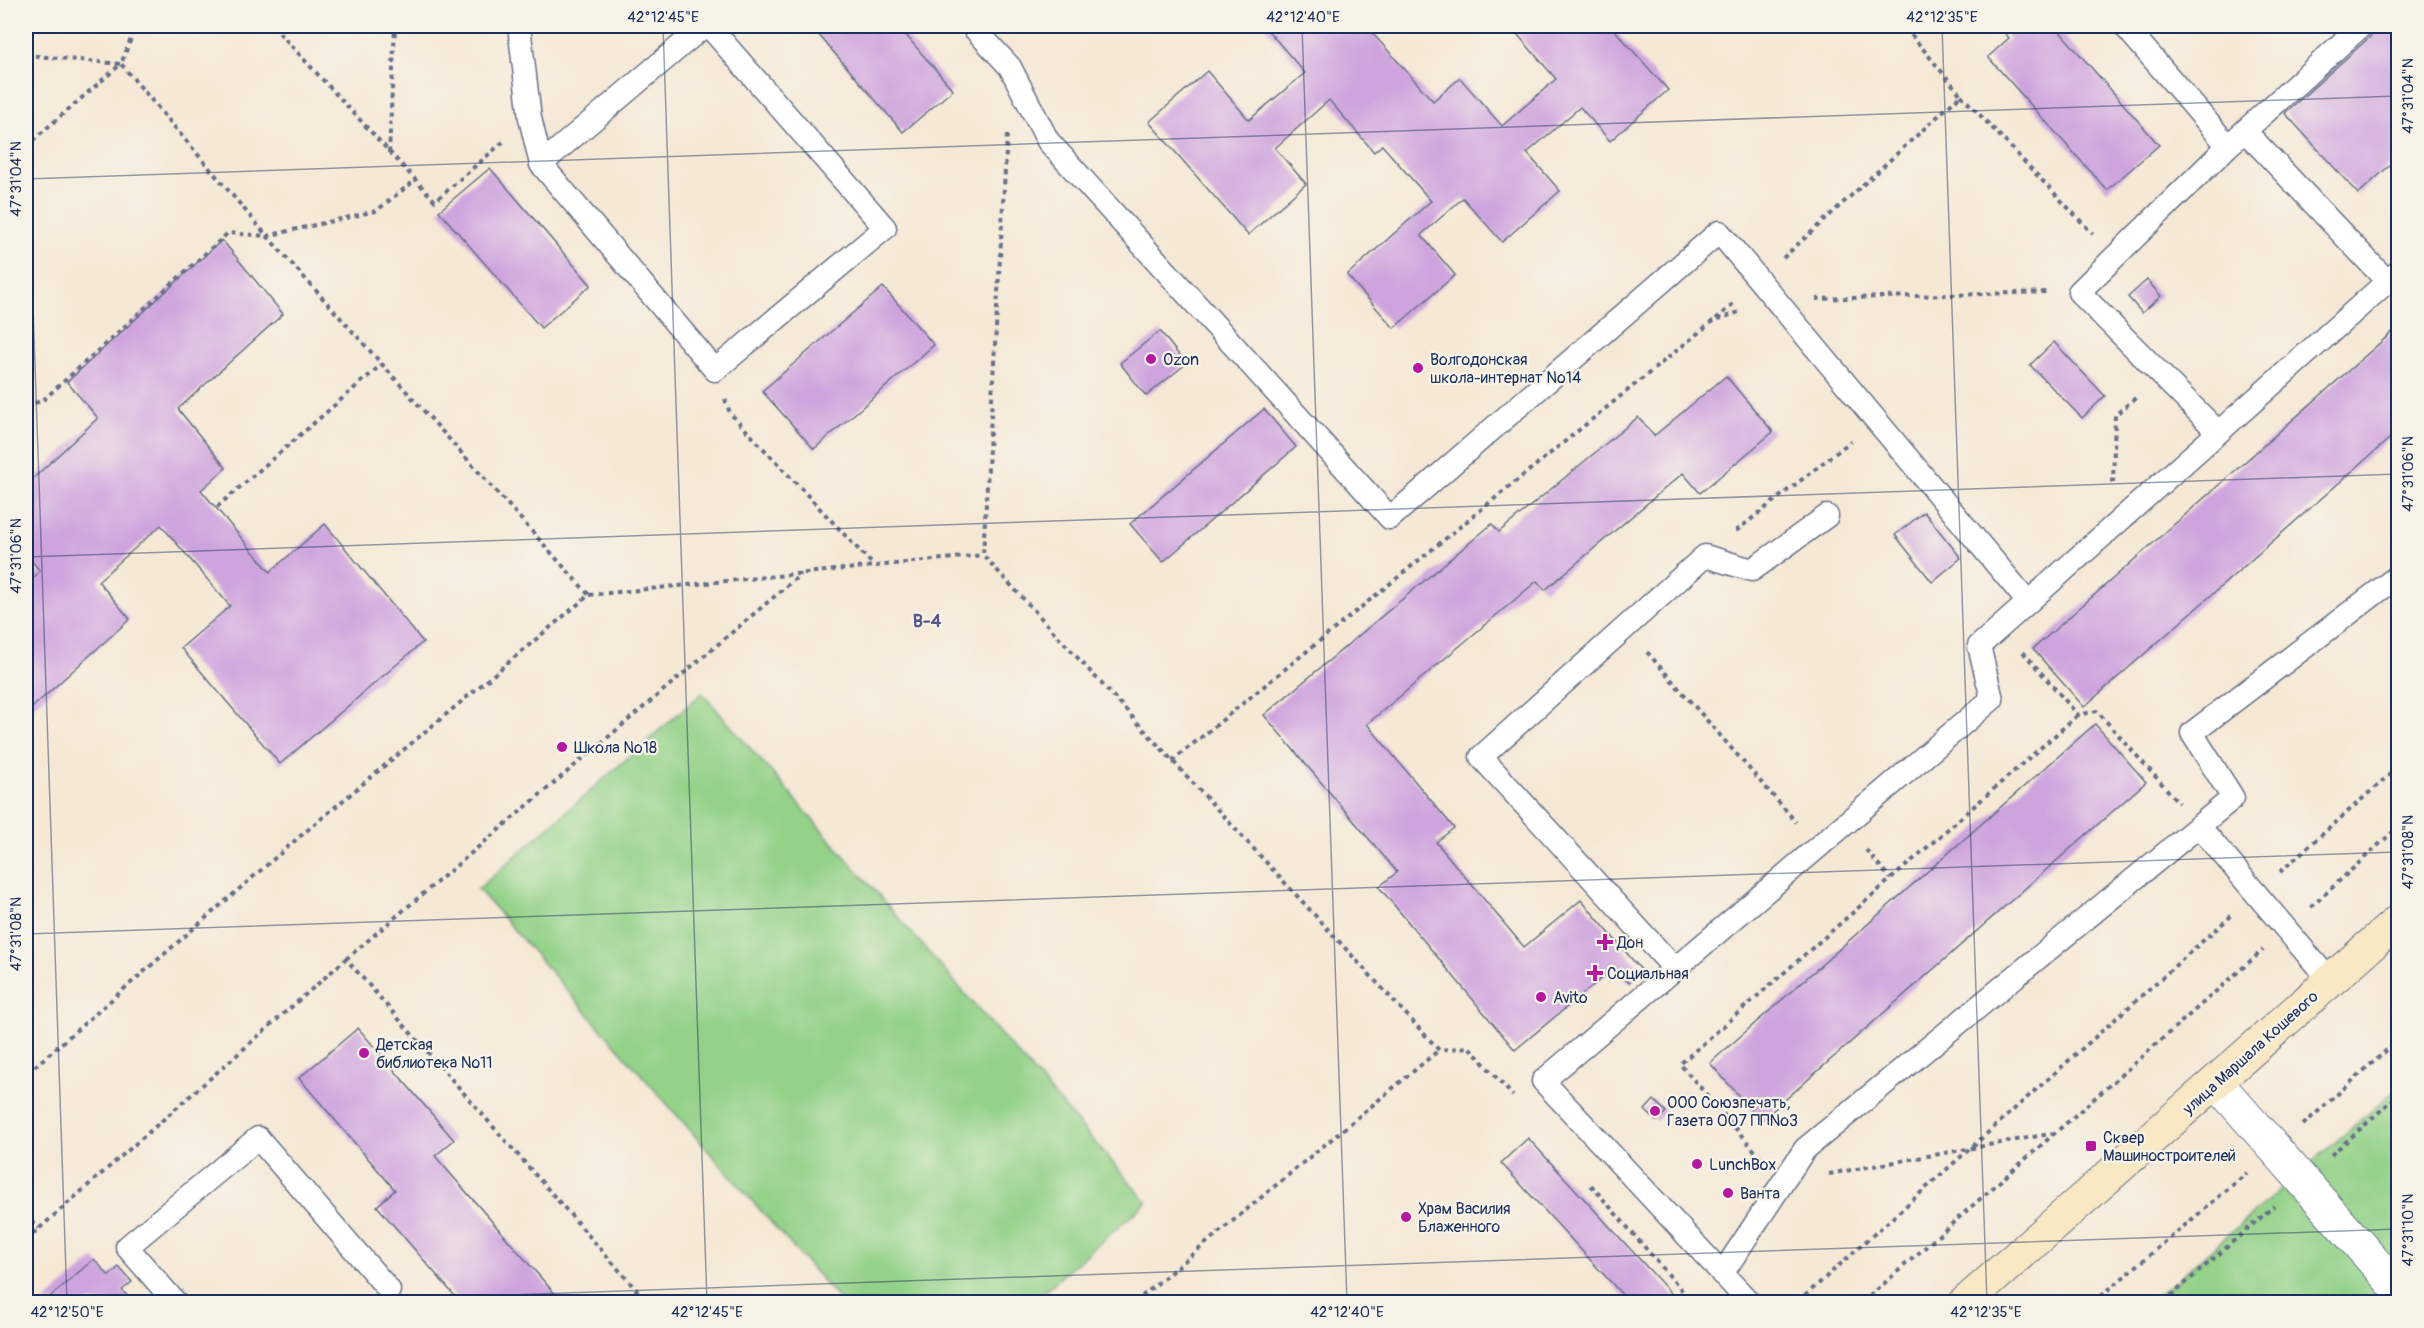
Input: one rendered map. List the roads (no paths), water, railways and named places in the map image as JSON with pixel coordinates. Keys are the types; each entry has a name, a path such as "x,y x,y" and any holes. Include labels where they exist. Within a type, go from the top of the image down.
{"street":[{"name":"улица Маршала Кошевого","path":"1966,1302 2398,921"},
{"path":"2216,1082 2398,1289"}],"lane":[{"path":"519,26 530,118 541,164 715,370 885,228 709,26"},
{"path":"541,164 704,26"},
{"path":"972,26 1010,67 1048,141 1390,518 1719,232 2028,602"},
{"path":"1749,1302 1543,1081 1992,699 1978,646 2393,277 2236,138 2125,26"},
{"path":"2218,432 2079,292 2236,138 2361,26"},
{"path":"1675,969 1481,757 1705,556 1752,570 1827,516"},
{"path":"1722,1274 1804,1149 2233,798 2192,733 2398,576"},
{"path":"2199,826 2330,981"},
{"path":"175,1302 127,1247 258,1138 388,1298"}],"place":[{"name":"Ozon","path":"1151,359"},
{"name":"Волгодонская школа-интернат №14","path":"1418,368"},
{"name":"Школа №18","path":"562,747"},
{"name":"Дон","path":"1605,942"},
{"name":"Социальная","path":"1595,973"},
{"name":"Avito","path":"1541,997"},
{"name":"Детская библиотека №11","path":"364,1053"},
{"name":"ООО Союзпечать, Газета 007 ПП№3","path":"1655,1111"},
{"name":"Сквер Машиностроителей","path":"2091,1146"},
{"name":"LunchBox","path":"1697,1164"},
{"name":"Ванта","path":"1728,1193"},
{"name":"Храм Василия Блаженного","path":"1406,1217"}],"district":[{"name":"В-4","path":"927,621"}]}
